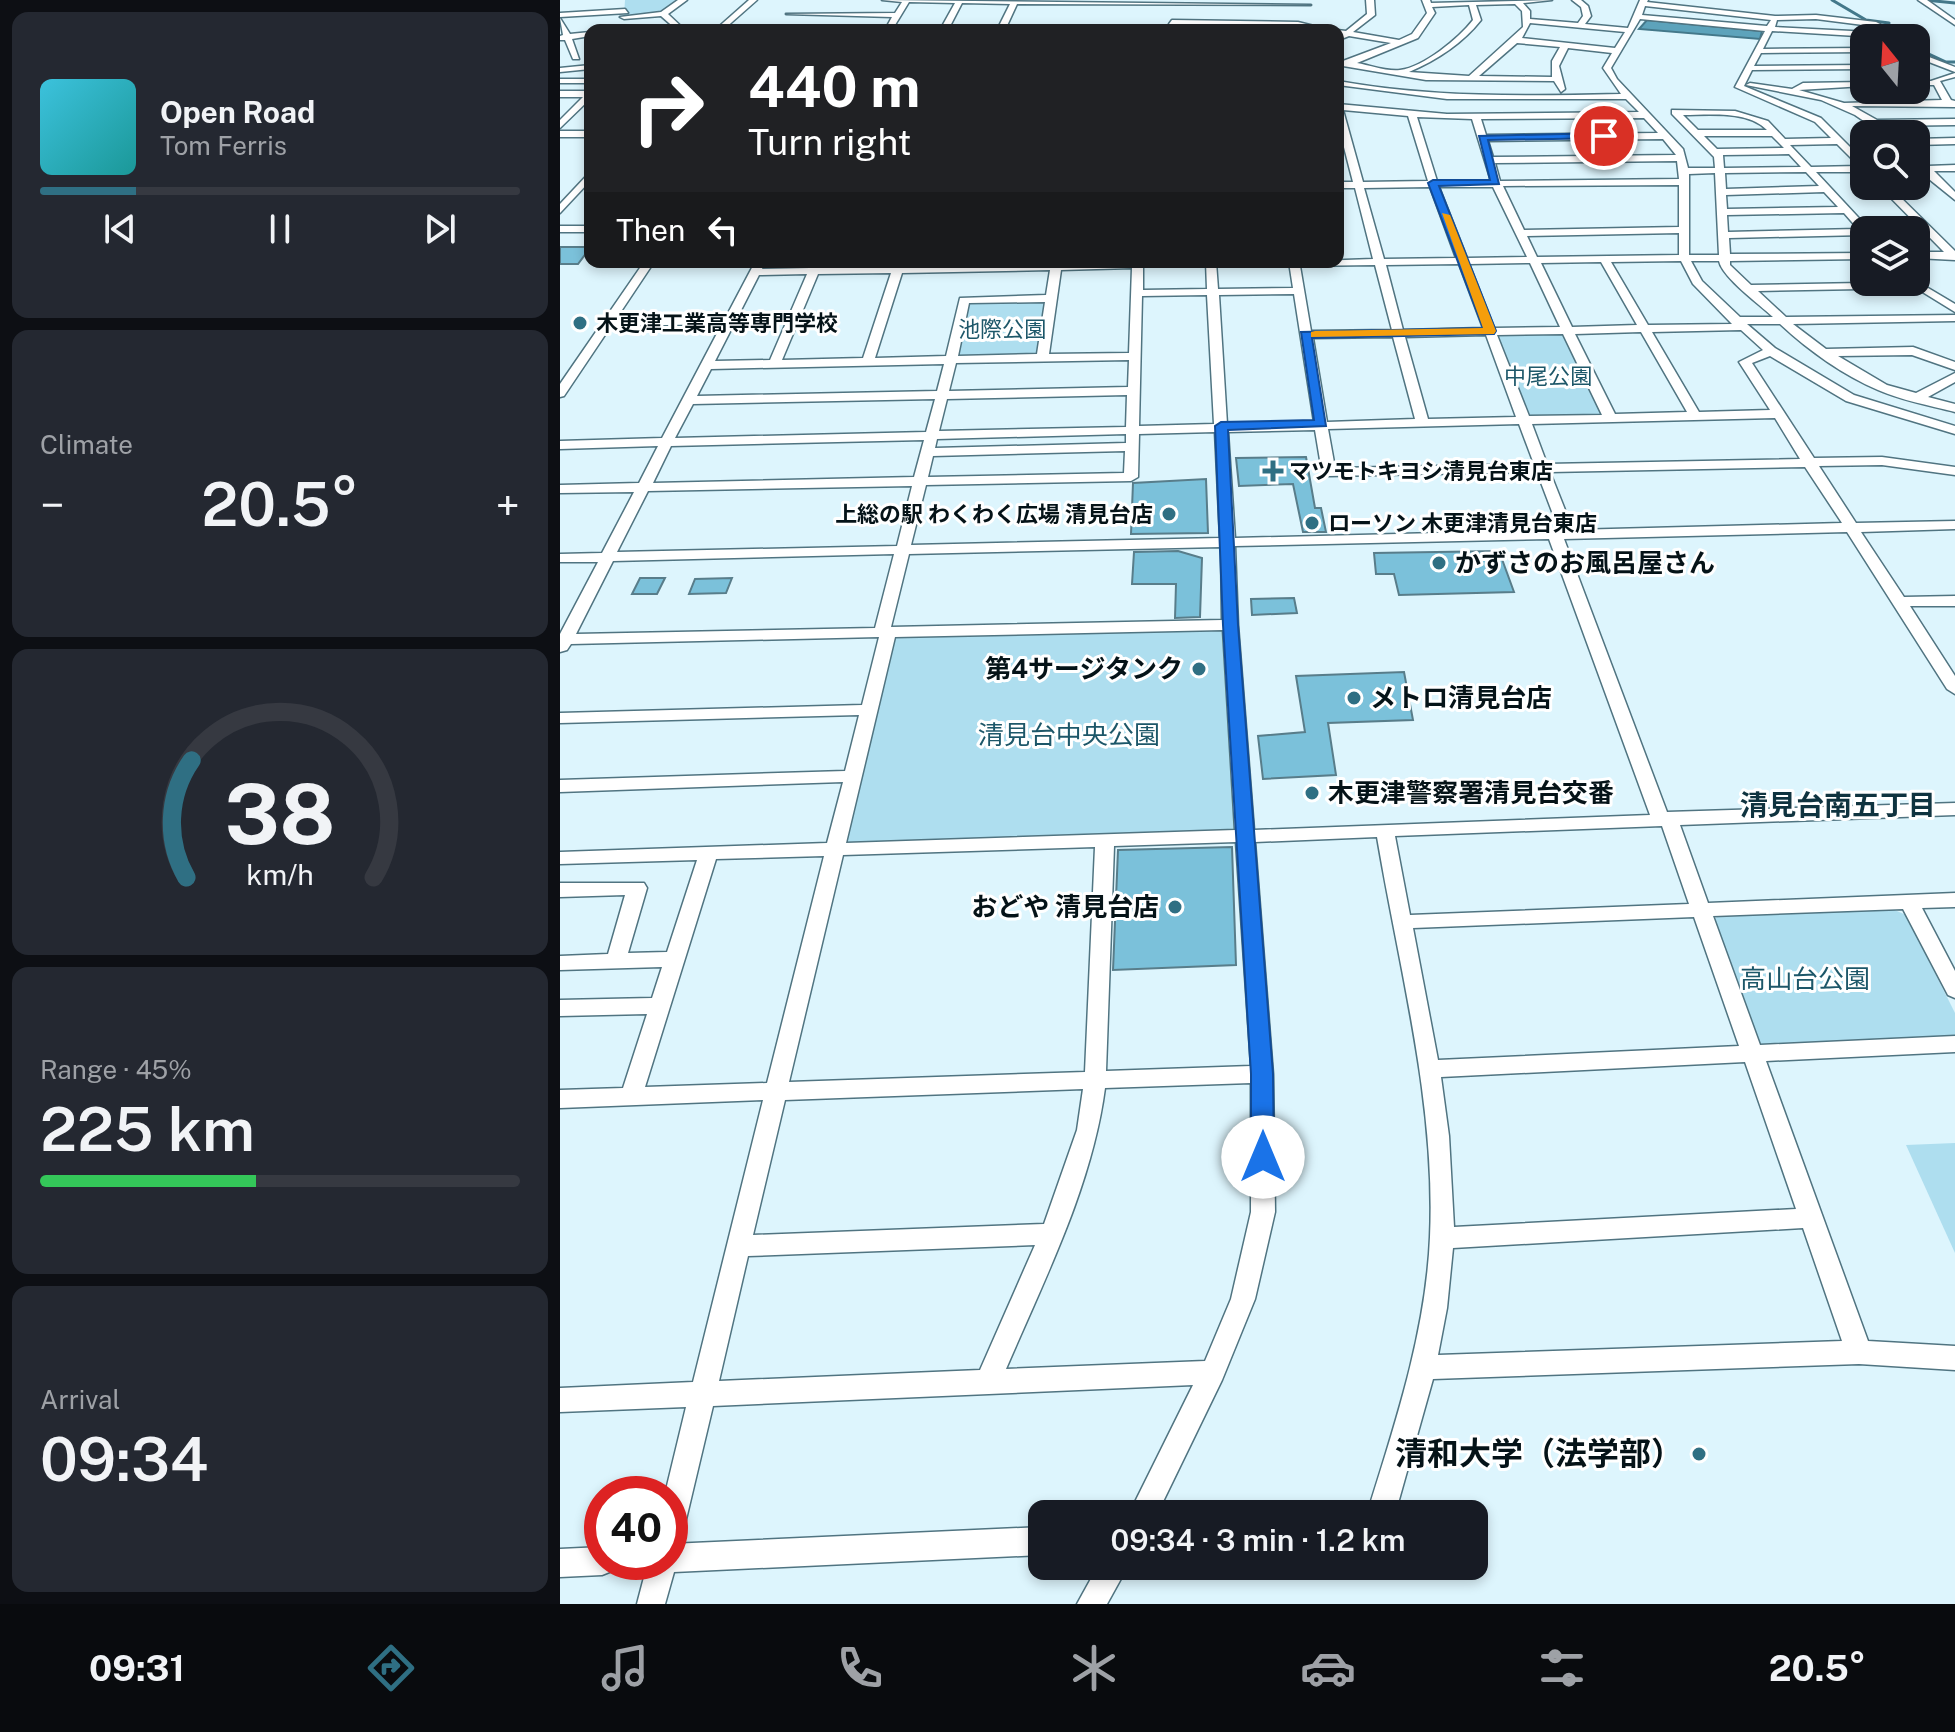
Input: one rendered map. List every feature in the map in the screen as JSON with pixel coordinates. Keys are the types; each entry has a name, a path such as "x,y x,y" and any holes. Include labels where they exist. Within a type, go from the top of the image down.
{"street":[{"path":"625,0 625,18"},
{"path":"576,47 564,37 561,22 663,14 683,0"},
{"path":"726,24 753,0"},
{"path":"886,0 1307,2 1305,17 1296,24"},
{"path":"892,24 907,0"},
{"path":"1344,36 1371,15 1370,0"},
{"path":"1344,64 1415,36 1428,20 1427,2 1548,0"},
{"path":"1576,0 1584,6 1587,16 1580,26"},
{"path":"1922,0 1955,23"},
{"path":"947,24 960,1"},
{"path":"1517,1 1529,21"},
{"path":"1004,24 1014,2"},
{"path":"1059,24 1066,2"},
{"path":"1876,24 1816,17 1775,18 1644,2 1607,68 1680,151 1684,176 1684,258 1697,282 1738,324 1771,351 1850,398 1955,430"},
{"path":"1116,24 1120,3"},
{"path":"1171,24 1174,3"},
{"path":"1395,74 1414,68 1458,40 1477,20 1472,3"},
{"path":"779,24 797,7"},
{"path":"663,14 674,24"},
{"path":"790,14 897,15"},
{"path":"1638,17 1850,34"},
{"path":"1775,18 1739,87 1818,120 1850,152"},
{"path":"1529,21 1630,30"},
{"path":"1469,80 1515,40 1529,21"},
{"path":"1344,33 1403,43"},
{"path":"564,37 584,35"},
{"path":"1415,36 1429,37"},
{"path":"1443,39 1458,40"},
{"path":"1515,40 1617,51"},
{"path":"1566,45 1554,63 1556,79 1566,97"},
{"path":"560,49 576,47"},
{"path":"576,47 572,57 584,56"},
{"path":"1757,51 1850,50"},
{"path":"1930,60 1955,72"},
{"path":"1344,65 1436,79 1556,79"},
{"path":"1930,66 1943,66"},
{"path":"1748,68 1850,67"},
{"path":"561,76 584,69"},
{"path":"1952,103 1935,80 1955,72"},
{"path":"561,76 584,80"},
{"path":"1427,96 1436,79"},
{"path":"1740,83 1790,91 1837,104 1871,120"},
{"path":"1930,83 1937,83"},
{"path":"1344,84 1427,96 1629,96"},
{"path":"1790,91 1803,85 1850,84"},
{"path":"1344,94 1355,87"},
{"path":"560,94 584,94"},
{"path":"560,125 584,100"},
{"path":"1837,104 1952,103"},
{"path":"1344,108 1412,115 1476,117 1646,115"},
{"path":"1852,216 1765,123 1732,113 1675,112 1719,156 1725,266 1779,320 1823,353 1883,388 1955,408"},
{"path":"1412,115 1433,183 1542,468 1562,535 1859,1352"},
{"path":"1476,117 1496,182 1610,418"},
{"path":"1930,122 1955,122"},
{"path":"1344,130 1422,422"},
{"path":"1697,133 1785,142 1840,141"},
{"path":"560,134 584,134"},
{"path":"1482,138 1666,136"},
{"path":"1930,142 1955,141"},
{"path":"1714,152 1785,142"},
{"path":"1489,160 1682,158"},
{"path":"1930,169 1955,168"},
{"path":"1344,185 1850,169"},
{"path":"1930,177 1955,197"},
{"path":"560,210 584,182"},
{"path":"1720,192 1828,189"},
{"path":"560,195 584,195"},
{"path":"1898,200 1954,255"},
{"path":"1721,212 1847,210"},
{"path":"560,229 584,229"},
{"path":"1520,233 1683,230"},
{"path":"1723,235 1850,231"},
{"path":"1930,255 1954,255"},
{"path":"1344,262 1850,256"},
{"path":"1604,259 1695,416"},
{"path":"560,393 645,268"},
{"path":"756,268 562,642 1230,625"},
{"path":"774,364 814,268"},
{"path":"870,268 930,268"},
{"path":"1042,359 1056,268"},
{"path":"560,489 1131,477 1138,268"},
{"path":"1150,1500 1213,1372 1243,1299 1263,1212 1262,1074 1230,625 1211,268"},
{"path":"1295,268 1329,472 1882,461 1955,471"},
{"path":"868,362 898,269"},
{"path":"1746,288 1918,285 1955,309"},
{"path":"1137,293 1298,291"},
{"path":"683,1476 869,710 902,550 943,395 964,300 1052,298"},
{"path":"1306,335 1644,328 1779,320 1955,318"},
{"path":"607,323 730,320"},
{"path":"1771,351 1745,362 1899,602 1947,664 1955,689"},
{"path":"1823,353 1913,351 1955,366"},
{"path":"706,365 1135,356"},
{"path":"1891,412 1955,377"},
{"path":"689,400 1135,391"},
{"path":"560,445 1778,414"},
{"path":"928,452 1133,447"},
{"path":"560,558 1955,525"},
{"path":"1899,602 1955,601"},
{"path":"560,718 869,710"},
{"path":"560,786 853,776"},
{"path":"560,858 1955,809"},
{"path":"1385,830 1439,1141 1442,1238 1426,1367 1385,1500"},
{"path":"988,1382 1052,1234 1088,1130 1095,1080 1105,841"},
{"path":"631,1096 709,853"},
{"path":"560,890 637,888 616,961"},
{"path":"1400,922 1955,900"},
{"path":"1909,902 1955,990"},
{"path":"560,963 675,959"},
{"path":"560,1008 660,1006"},
{"path":"1428,1069 1955,1044"},
{"path":"560,1099 1262,1074"},
{"path":"1442,1238 1811,1218"},
{"path":"739,1246 1052,1234"},
{"path":"1426,1367 1859,1352 1955,1358"},
{"path":"560,1400 1213,1372"},
{"path":"688,1557 1028,1542"},
{"path":"560,1563 584,1562"},
{"path":"651,1604 657,1580"},
{"path":"1091,1604 1106,1580"}],"green space":[{"path":"625,0 683,0 663,14 624,17"},
{"path":"1172,22 1255,24 1171,24"},
{"name":"池際公園","path":"1052,298 1042,359 951,360 964,300"},
{"name":"中尾公園","path":"1567,330 1610,418 1524,419 1490,331"},
{"name":"清見台中央公園","path":"1223,629 1241,832 845,844 893,636"},
{"name":"高山台公園","path":"1890,908 1906,915 1955,1013 1955,1040 1767,1049 1753,1039 1711,922 1718,916"},
{"path":"1955,1143 1955,1253 1906,1145"}],"shaded area":[{"path":"1647,20 1762,31 1760,39 1639,29"}],"building":[{"path":"560,247 584,247 584,256 578,264 560,264"},
{"name":"マツモトキヨシ清見台東店","path":"1306,457 1315,508 1321,508 1326,532 1303,532 1293,484 1239,486 1236,458"},
{"name":"上総の駅 わくわく広場 清見台店","path":"1206,479 1208,533 1131,534 1133,483"},
{"path":"1178,551 1202,558 1200,617 1175,618 1176,584 1132,584 1134,552"},
{"name":"かずさのお風呂屋さん","path":"1499,551 1514,592 1399,595 1394,574 1376,574 1374,553"},
{"path":"640,578 665,578 657,594 632,594"},
{"path":"732,578 726,593 689,594 695,579"},
{"path":"1294,598 1297,613 1252,615 1251,599"},
{"name":"メトロ清見台店","path":"1404,672 1413,720 1328,723 1336,775 1263,779 1258,736 1305,732 1296,676"},
{"name":"おどや 清見台店","path":"1232,847 1236,965 1113,970 1118,850"}],"waterway":[{"path":"1832,0 1866,20 1888,24"},
{"path":"1925,0 1955,3"},
{"path":"1930,55 1946,62 1955,62"}],"slow traffic":[{"path":"1315,335 1490,331 1445,215"}],"place":[{"name":"木更津工業高等専門学校","path":"580,323"},
{"name":"マツモトキヨシ清見台東店","path":"1273,471"},
{"name":"上総の駅 わくわく広場 清見台店","path":"1169,514"},
{"name":"ローソン 木更津清見台東店","path":"1312,523"},
{"name":"かずさのお風呂屋さん","path":"1439,563"},
{"name":"第4サージタンク","path":"1199,669"},
{"name":"メトロ清見台店","path":"1354,698"},
{"name":"木更津警察署清見台交番","path":"1312,793"},
{"name":"おどや 清見台店","path":"1175,907"},
{"name":"清和大学（法学部）","path":"1699,1454"}],"district":[{"name":"清見台南五丁目","path":"1838,805"}],"route":[{"path":"1263,1157 1262,1074 1230,625 1221,426 1321,424 1306,335 1490,331 1433,183 1496,182 1482,138 1604,136"}]}
